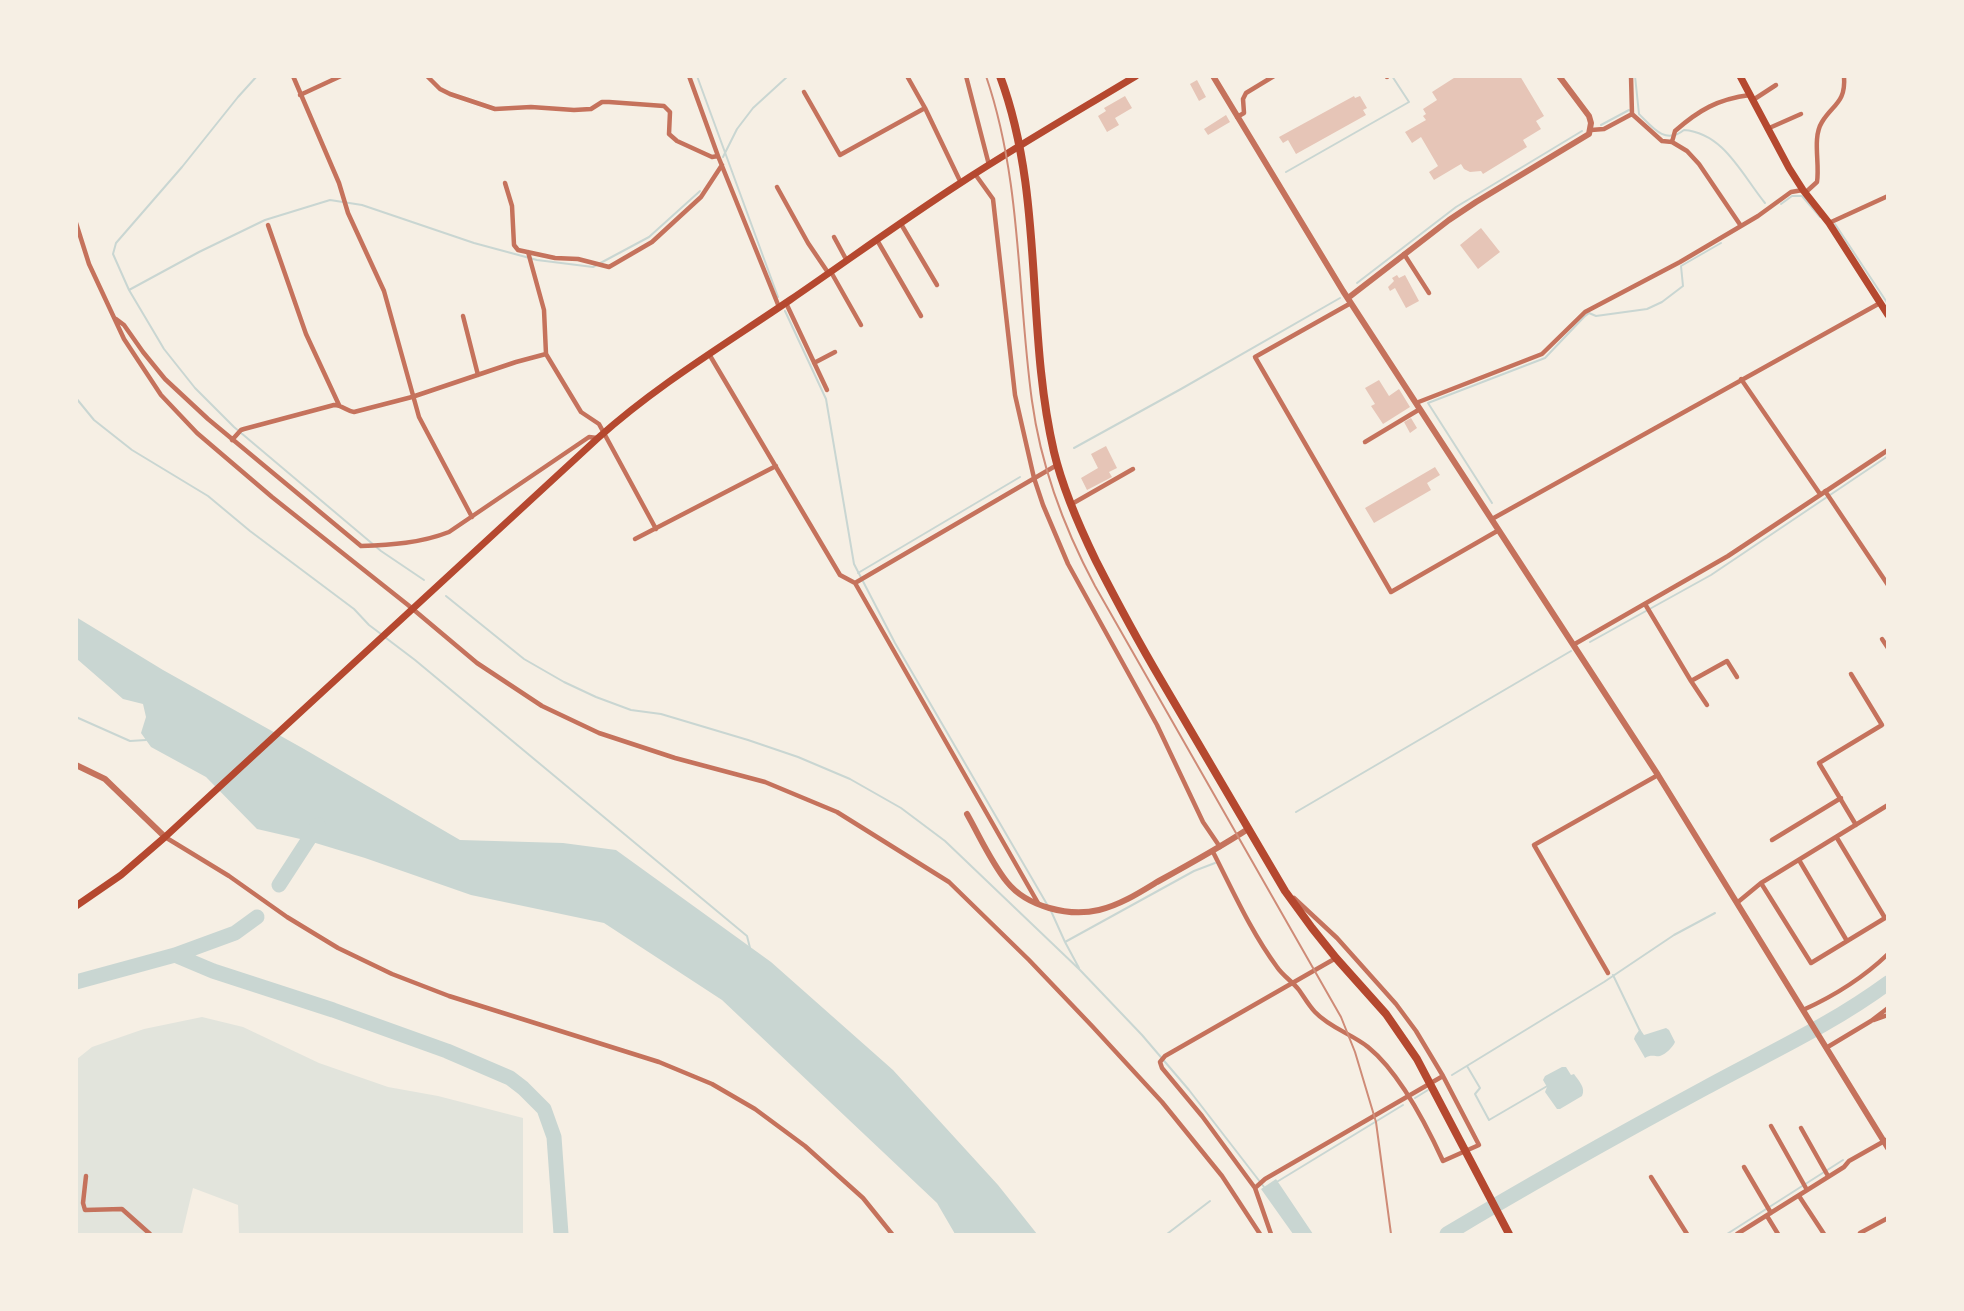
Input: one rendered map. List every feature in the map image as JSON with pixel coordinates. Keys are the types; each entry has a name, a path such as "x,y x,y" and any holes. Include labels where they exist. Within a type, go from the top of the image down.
{"highway":[{"path":"1000,76 1019,146 1030,220 1038,359 1049,430 1070,505 1124,618 1285,891 1336,958 1386,1014 1417,1059 1509,1234"}],"main road":[{"path":"76,906 121,875 165,837 644,399 988,165 1136,76"},
{"path":"1743,78 1751,98 1789,168 1829,223 1887,315"}],"street":[{"path":"293,76 339,183 348,213 384,291 419,417 472,517"},
{"path":"300,95 341,76"},
{"path":"428,76 440,89 450,94 495,109 531,107 591,109 602,102 664,106 670,112 669,134 677,141 712,157 718,156"},
{"path":"689,76 718,156 782,305 827,390"},
{"path":"907,76 961,183"},
{"path":"966,76 988,165"},
{"path":"1213,76 1349,301 1658,775 1886,1143 1849,1161 1844,1167 1827,1173 1805,1187 1799,1196 1768,1212 1737,1234"},
{"path":"1238,117 1244,113 1243,99 1246,93 1274,76"},
{"path":"1559,76 1588,116 1591,130"},
{"path":"1631,76 1632,114 1662,141 1672,142 1687,151 1699,164 1742,226"},
{"path":"1365,442 1418,406 1542,354 1585,312 1742,226 1791,192 1804,191 1817,182 1820,169 1817,135 1822,121 1837,105 1842,93 1844,76"},
{"path":"1672,142 1675,131 1712,105 1728,98 1751,98 1776,85"},
{"path":"804,92 840,155 925,108"},
{"path":"1499,531 1391,592 1255,357 1349,301 1404,254 1476,202 1585,138 1591,130 1604,129 1632,114"},
{"path":"1767,129 1801,114"},
{"path":"504,183 512,206 514,245 519,250 609,267 652,242 701,197 722,165"},
{"path":"975,174 993,199 1015,395 1034,478 1043,505 1068,564 1157,725 1203,822 1220,847"},
{"path":"777,187 808,243 830,273 861,325"},
{"path":"1829,223 1887,196"},
{"path":"76,223 89,264 124,339 161,395 197,433 327,542 510,687 542,706 599,733 675,758 765,782 837,812 949,882 1029,960 1162,1102 1222,1176 1260,1234"},
{"path":"901,224 937,285"},
{"path":"268,225 306,334 339,405 349,411 354,412 412,397 546,354"},
{"path":"834,237 848,261"},
{"path":"877,240 921,316"},
{"path":"528,252 544,310 546,354 581,412 599,424 601,436 656,529"},
{"path":"1404,254 1429,293"},
{"path":"1492,519 1880,303"},
{"path":"463,316 478,375"},
{"path":"113,318 124,325 142,352 165,379 232,440 361,546 378,546 434,538 450,532 589,437 601,436"},
{"path":"814,363 835,352"},
{"path":"709,354 840,575 855,583 1041,904"},
{"path":"1741,379 1826,494 1887,585"},
{"path":"232,440 238,433 339,405"},
{"path":"1573,645 1648,608 1826,494 1887,450"},
{"path":"855,583 1057,465"},
{"path":"635,539 776,466"},
{"path":"1070,505 1132,469"},
{"path":"1648,608 1707,705"},
{"path":"1882,639 1887,648"},
{"path":"1691,681 1727,661 1737,677"},
{"path":"1851,674 1882,725 1819,763 1856,825"},
{"path":"76,765 105,778 165,837 338,948 393,974 449,996 659,1062 712,1084 755,1109 805,1146 863,1198 892,1234"},
{"path":"1608,973 1534,845 1658,775"},
{"path":"1772,840 1840,798"},
{"path":"1738,902 1761,883 1887,805"},
{"path":"967,814 1007,883 1026,897 1041,904 1056,909 1079,912 1107,908 1127,899 1213,852 1248,829"},
{"path":"1761,883 1811,963 1885,918 1837,838"},
{"path":"1213,852 1252,929 1278,969 1314,1012 1331,1025 1359,1040 1389,1068 1432,1138 1443,1161 1479,1145 1443,1076 1416,1031 1396,1004 1337,938 1285,891"},
{"path":"1799,860 1847,941"},
{"path":"1803,1010 1849,985 1872,969 1887,954"},
{"path":"1271,1234 1256,1186 1162,1068 1160,1062 1165,1056 1336,958"},
{"path":"1826,1048 1871,1021 1887,1008"},
{"path":"1871,1021 1887,1015"},
{"path":"1256,1186 1443,1076"},
{"path":"1771,1126 1805,1187"},
{"path":"1801,1128 1827,1173"},
{"path":"1744,1167 1778,1234"},
{"path":"86,1176 83,1203 85,1210 122,1209 150,1234"},
{"path":"1651,1177 1687,1234"},
{"path":"1799,1196 1824,1234"},
{"path":"1860,1233 1887,1218"}],"shaded area":[{"path":"76,617 163,670 460,840 563,843 616,850 771,962 893,1070 998,1185 1037,1234 955,1234 937,1203 722,1000 604,923 471,895 365,858 309,841 257,829 206,777 151,747 141,733 146,717 143,704 123,699 77,659"},
{"path":"202,1017 243,1027 319,1063 388,1087 438,1096 523,1118 523,1234 239,1234 238,1205 193,1188 182,1234 77,1234 77,1059 92,1047 144,1029"},
{"path":"1666,1028 1675,1042 1673,1046 1662,1055 1645,1058 1634,1039 1635,1036 1640,1029 1644,1035"},
{"path":"1566,1067 1571,1075 1574,1074 1583,1093 1582,1096 1557,1109 1545,1092 1547,1087 1543,1080 1545,1076"},
{"path":"1276,1179 1313,1234 1293,1234 1261,1189"}],"building":[{"path":"1457,76 1520,76 1544,116 1536,121 1541,129 1523,140 1527,147 1483,174 1481,171 1470,172 1461,164 1434,180 1429,172 1438,166 1421,137 1412,143 1405,132 1426,120 1423,116 1426,114 1423,109 1437,100 1432,92"},
{"path":"1197,80 1206,97 1199,101 1190,84"},
{"path":"1125,96 1132,108 1115,118 1119,125 1107,132 1098,116 1106,111 1104,108"},
{"path":"1354,96 1355,98 1360,96 1367,108 1363,110 1366,115 1296,154 1288,140 1283,143 1279,137"},
{"path":"1226,115 1230,122 1208,135 1204,129"},
{"path":"1481,228 1500,252 1478,269 1460,245"},
{"path":"1397,275 1399,278 1405,275 1419,301 1406,308 1395,288 1390,291 1388,287 1394,281 1392,278"},
{"path":"1379,380 1389,396 1399,389 1410,407 1383,424 1371,406 1375,404 1365,388"},
{"path":"1411,418 1417,428 1410,433 1404,422"},
{"path":"1106,446 1117,468 1109,472 1112,477 1087,490 1081,478 1098,468 1091,454"},
{"path":"1435,467 1440,475 1427,483 1431,490 1374,523 1365,508"}],"waterway":[{"path":"257,76 116,243 113,254 129,290 164,349 195,388 234,427 381,551 424,580"},
{"path":"697,76 778,297"},
{"path":"723,157 737,129 753,108 788,76"},
{"path":"1286,172 1409,102 1392,76"},
{"path":"1635,76 1639,114 1649,124 1665,135 1671,136 1684,130 1710,139 1731,157 1765,203"},
{"path":"1601,125 1629,110"},
{"path":"1357,283 1456,207 1582,131"},
{"path":"129,290 265,220 330,200 362,205 474,243 537,260 593,267 649,237 700,191"},
{"path":"1781,204 1792,196 1802,196 1820,217"},
{"path":"1835,224 1888,304"},
{"path":"1492,503 1428,403 1545,358 1589,313 1596,316 1647,309 1662,302 1683,286 1681,266 1721,243"},
{"path":"1074,448 1340,298"},
{"path":"785,311 826,399 854,564 895,643 1048,906"},
{"path":"76,398 94,420 132,450 208,496 250,531 354,609 381,634"},
{"path":"1590,642 1711,575 1888,456"},
{"path":"858,573 1020,477"},
{"path":"446,596 524,659 596,697 631,710 661,714 798,757 850,779 901,808 945,841 1080,970 1142,1035 1189,1090 1264,1187"},
{"path":"386,638 747,936 750,948"},
{"path":"1296,812 1571,651"},
{"path":"76,717 130,741 146,740"},
{"path":"279,885 318,825"},
{"path":"1065,942 1194,871 1215,863"},
{"path":"1051,911 1079,968"},
{"path":"1452,1075 1604,982 1674,935 1715,913"},
{"path":"76,982 175,955 235,933 257,917"},
{"path":"175,955 213,971 333,1010 447,1051 510,1078 544,1109 554,1137 561,1234"},
{"path":"1613,975 1640,1031"},
{"path":"1447,1234 1608,1141 1821,1026 1888,983"},
{"path":"1467,1066 1480,1088 1475,1094 1489,1120 1549,1085"},
{"path":"1415,1098 1428,1090"},
{"path":"1275,1183 1403,1105"},
{"path":"1727,1234 1843,1160"},
{"path":"1167,1234 1210,1201"}],"railway":[{"path":"986,76 998,116 1012,196 1027,360 1036,426 1055,496 1073,542 1095,586 1341,1017 1355,1052 1376,1122 1391,1234"}]}
